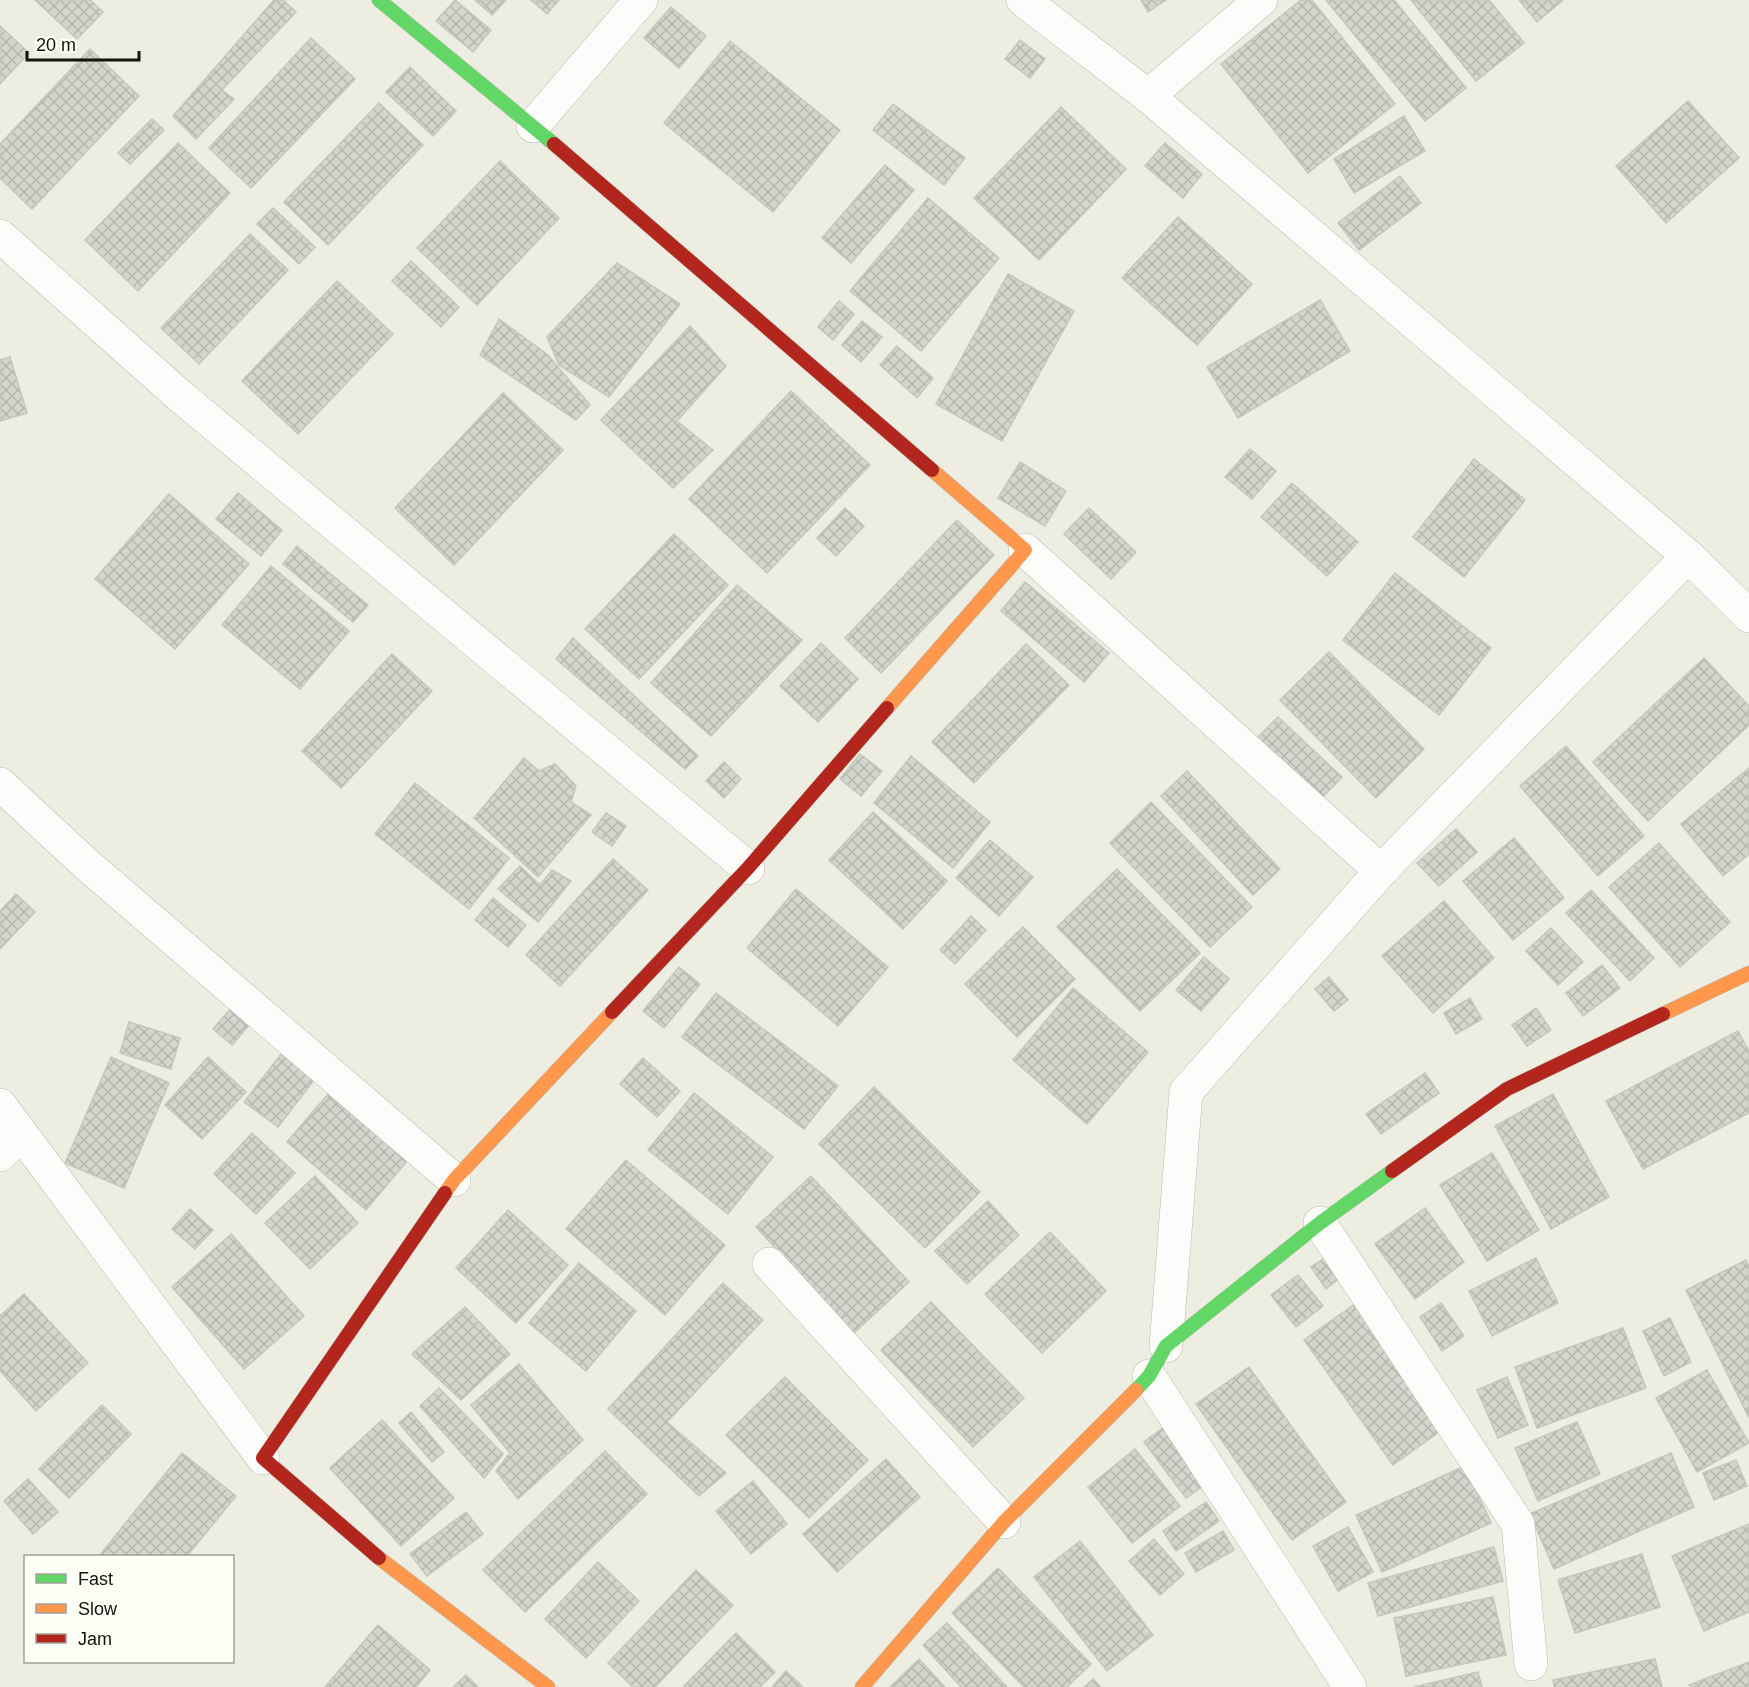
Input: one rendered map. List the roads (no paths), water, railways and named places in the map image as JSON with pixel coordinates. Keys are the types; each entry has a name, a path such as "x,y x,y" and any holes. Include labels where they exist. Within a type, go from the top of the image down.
{"street":[{"path":"379,0 533,126 1025,550 1381,871"},
{"path":"533,126 641,0"},
{"path":"1023,0 1148,96 1688,556 1749,616"},
{"path":"1148,96 1261,0"},
{"path":"0,236 180,396 748,868"},
{"path":"263,1458 454,1180 748,868 1025,550"},
{"path":"1166,1346 1186,1092 1381,871 1688,556"},
{"path":"0,784 85,863 454,1180"},
{"path":"862,1687 1004,1522 1149,1376 1166,1346 1320,1223 1507,1089 1749,973"},
{"path":"0,1105 11,1145 263,1458 387,1564 548,1687"},
{"path":"1320,1223 1518,1524 1531,1664"},
{"path":"770,1264 1004,1522"},
{"path":"1149,1376 1350,1687"}]}
